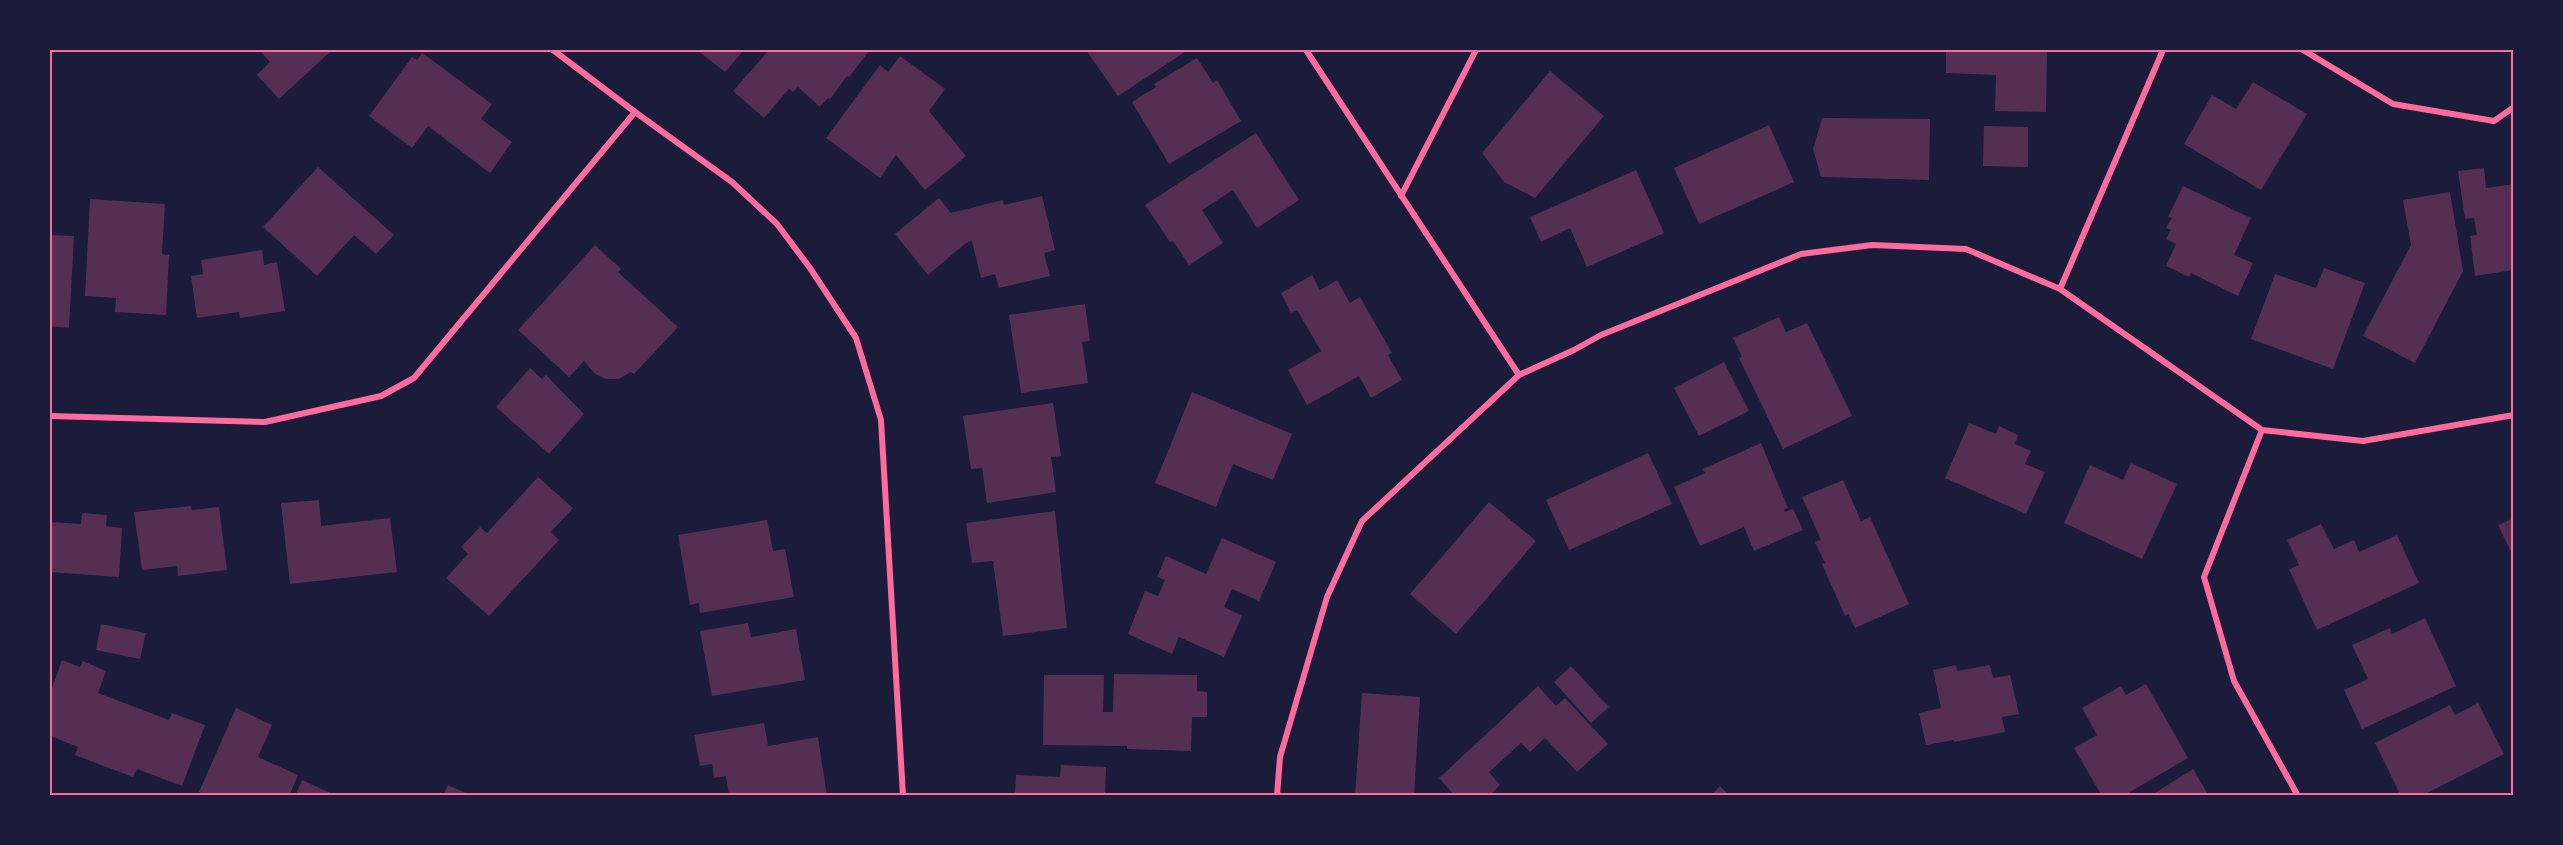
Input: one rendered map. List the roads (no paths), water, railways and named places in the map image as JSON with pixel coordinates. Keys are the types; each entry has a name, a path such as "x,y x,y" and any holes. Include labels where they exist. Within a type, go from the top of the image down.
{"street":[{"path":"553,50 732,182 777,224 810,268 856,338 881,420 903,795"},
{"path":"1306,50 1519,375"},
{"path":"1401,196 1476,50"},
{"path":"2060,289 2163,50"},
{"path":"2303,50 2393,104 2494,121 2514,107"},
{"path":"50,416 265,422 381,396 414,378 635,112"},
{"path":"1277,795 1280,757 1327,597 1362,521 1519,375 1601,335 1801,254 1872,244 1966,249 2060,289 2262,430 2363,441 2514,415"},
{"path":"2262,430 2204,577 2234,681 2298,795"}]}
